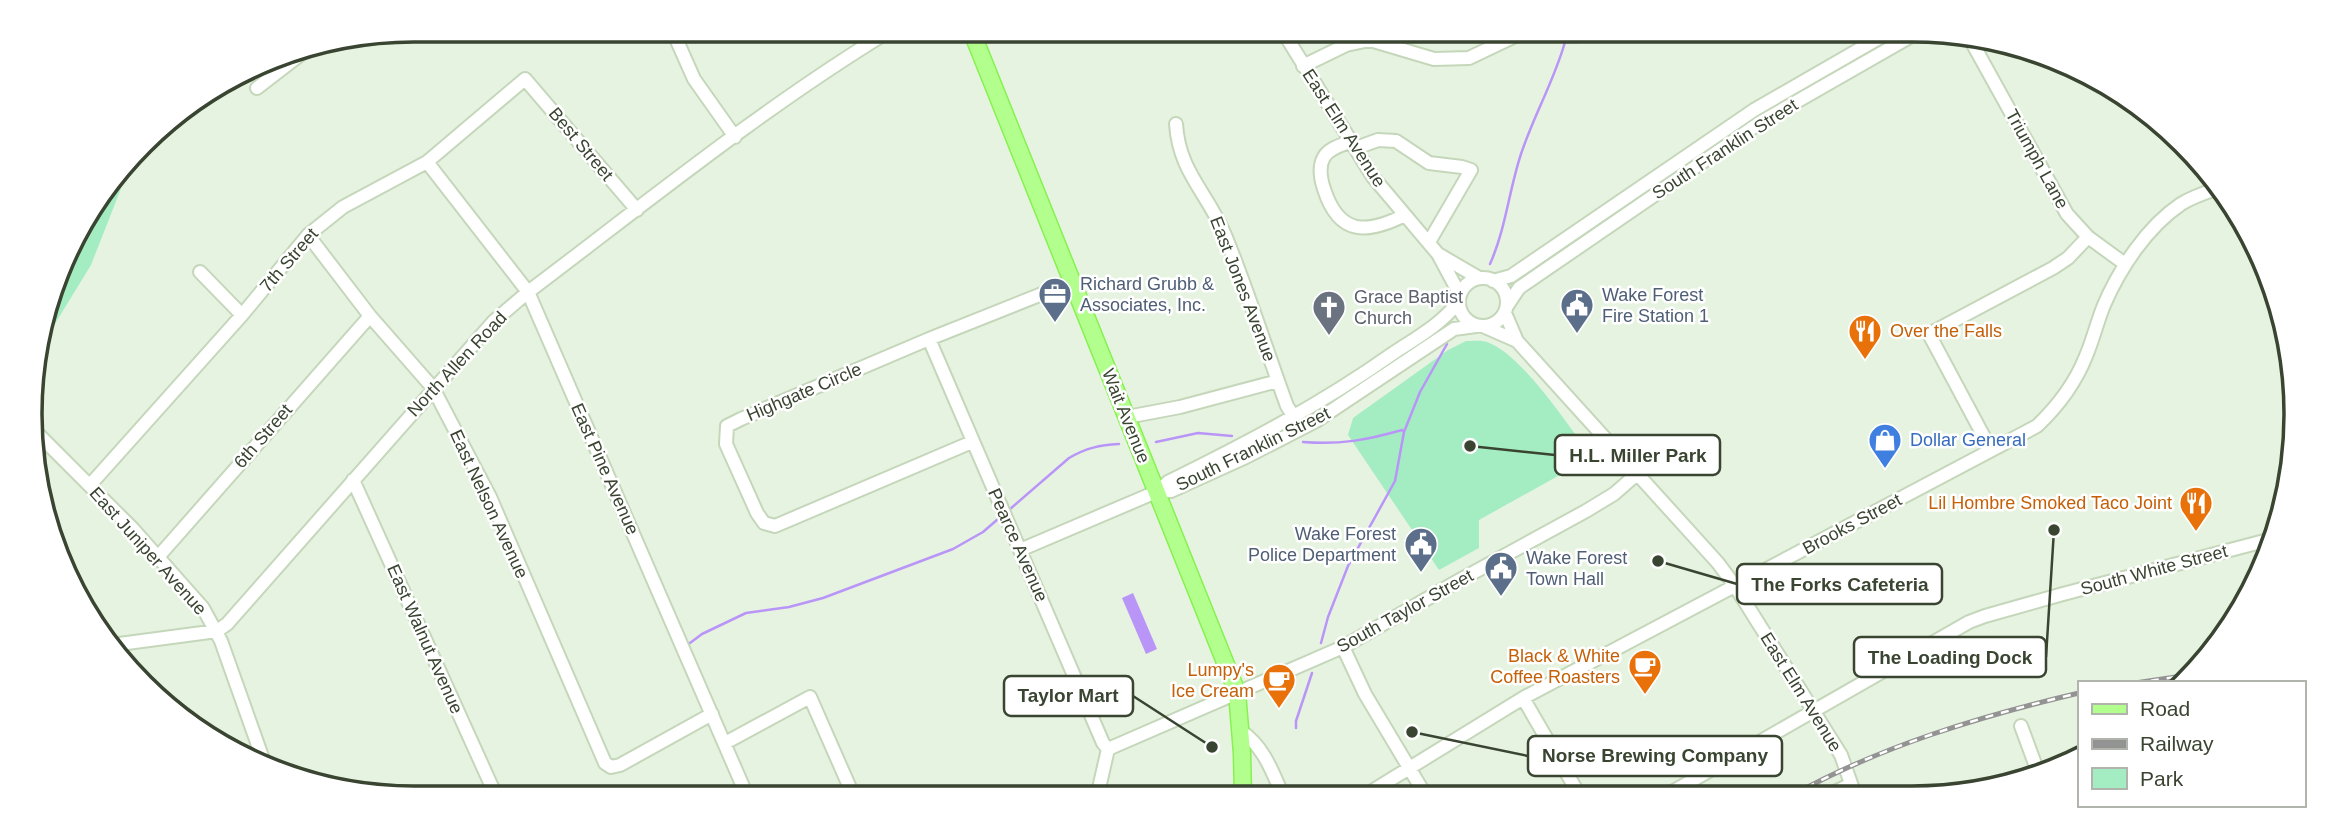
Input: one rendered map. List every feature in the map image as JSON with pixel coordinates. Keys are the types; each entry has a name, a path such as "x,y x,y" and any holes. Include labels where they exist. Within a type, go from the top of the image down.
{"main road":[{"name":"Wait Avenue","path":"976,42 1237,692 1242,786"}],"street":[{"path":"678,42 694,79 735,137"},
{"name":"North Allen Road","path":"217,631 227,625 481,333 528,292 637,210 832,66 871,42"},
{"name":"East Elm Avenue","path":"1289,42 1373,177 1438,254 1459,298"},
{"path":"1303,66 1355,42"},
{"path":"1388,42 1433,60 1469,58 1503,42"},
{"name":"South Franklin Street","path":"1493,281 1511,276 1754,110 1872,42"},
{"name":"South Franklin Street","path":"1506,309 1519,288 1728,144 1901,42"},
{"name":"Triumph Lane","path":"1975,47 2067,214 2088,237 2125,264"},
{"path":"257,88 288,64"},
{"name":"7th Street","path":"90,485 242,314 307,235 343,207 427,162 525,79"},
{"name":"Best Street","path":"525,79 637,210"},
{"name":"East Jones Avenue","path":"1176,124 1181,158 1210,202 1224,233 1294,418"},
{"path":"1405,215 1374,228 1347,224 1336,216 1326,195 1320,169 1324,157 1332,150 1354,145 1378,140 1396,141 1429,163 1455,165 1471,170 1429,242"},
{"name":"East Pine Avenue","path":"427,162 528,292 743,786"},
{"name":"Brooks Street","path":"1380,786 1523,698 2037,426 2057,407 2073,383 2086,358 2104,306 2125,264 2140,244 2176,208 2209,191"},
{"name":"East Nelson Avenue","path":"307,235 370,316 433,388 490,498 605,763 611,767 620,765 712,714"},
{"path":"1991,450 1929,334 2053,268 2068,258 2088,237"},
{"name":"East Elm Avenue","path":"1438,254 1479,278"},
{"path":"200,272 242,314"},
{"path":"1479,278 1493,281 1504,290 1506,309 1493,325 1480,326 1463,315 1459,298 1467,284 1479,278"},
{"name":"Highgate Circle","path":"972,442 775,526 764,523 757,513 726,444 727,426 741,419 1072,282"},
{"name":"South Franklin Street","path":"1156,492 1168,482 1294,418 1355,380 1448,316 1459,298"},
{"name":"East Elm Avenue","path":"1506,309 1517,341 1638,473 1735,586 1841,755 1852,786"},
{"name":"6th Street","path":"158,557 370,316"},
{"name":"East Elm Avenue","path":"1480,326 1517,341"},
{"name":"South Franklin Street","path":"1156,492 1171,491 1316,421 1454,329 1480,326"},
{"name":"Pearce Avenue","path":"929,339 1103,743 1108,749"},
{"path":"1127,417 1180,407 1278,381"},
{"name":"East Juniper Avenue","path":"43,439 90,485 203,608 217,631 261,753"},
{"name":"South Taylor Street","path":"1108,749 1343,647 1586,511 1614,494 1638,473"},
{"name":"East Walnut Avenue","path":"353,480 492,786"},
{"path":"1020,550 1156,492"},
{"name":"South White Street","path":"1681,786 1955,629 1985,616 2261,542"},
{"path":"122,644 217,631"},
{"path":"1343,647 1365,694 1420,786"},
{"path":"725,743 810,697 848,786"},
{"path":"1523,698 1574,786"},
{"path":"2021,726 2035,765"},
{"path":"1241,731 1262,751 1278,786"},
{"path":"1100,786 1108,749"}],"green space":[{"path":"123,182 91,265 52,328 62,294 80,249"},
{"path":"1466,341 1487,342 1515,361 1544,393 1592,457 1479,520 1479,548 1439,570 1348,435 1353,418 1448,350"}],"shaded area":[{"path":"1133,593 1157,649 1146,654 1122,598"}],"waterway":[{"path":"1490,264 1500,237 1521,154 1565,42"},
{"path":"1565,42 1578,42"},
{"path":"1321,643 1348,566 1395,481 1404,432 1420,392 1447,344"},
{"path":"1303,442 1341,442 1402,430 1404,432"},
{"path":"1156,442 1198,433 1232,436"},
{"path":"1009,510 1069,458 1093,448 1119,444"},
{"path":"686,646 702,634 746,613 789,607 823,598 953,549 983,532 998,519"},
{"path":"1296,728 1312,673"}],"railway":[{"path":"2148,681 2175,677"},
{"path":"1810,786 1896,747 1932,734 2078,693"}],"place":[{"name":"Richard Grubb & Associates, Inc.","path":"1055,324"},
{"name":"Wake Forest Fire Station 1","path":"1577,335"},
{"name":"Grace Baptist Church","path":"1329,337"},
{"name":"Over the Falls","path":"1865,361"},
{"name":"H.L. Miller Park","path":"1470,446"},
{"name":"Dollar General","path":"1885,470"},
{"name":"The Loading Dock","path":"2054,530"},
{"name":"Lil Hombre Smoked Taco Joint","path":"2196,533"},
{"name":"The Forks Cafeteria","path":"1658,561"},
{"name":"Wake Forest Police Department","path":"1421,574"},
{"name":"Wake Forest Town Hall","path":"1501,598"},
{"name":"Black & White Coffee Roasters","path":"1645,696"},
{"name":"Lumpy's Ice Cream","path":"1279,710"},
{"name":"Norse Brewing Company","path":"1412,732"},
{"name":"Taylor Mart","path":"1212,747"}]}
